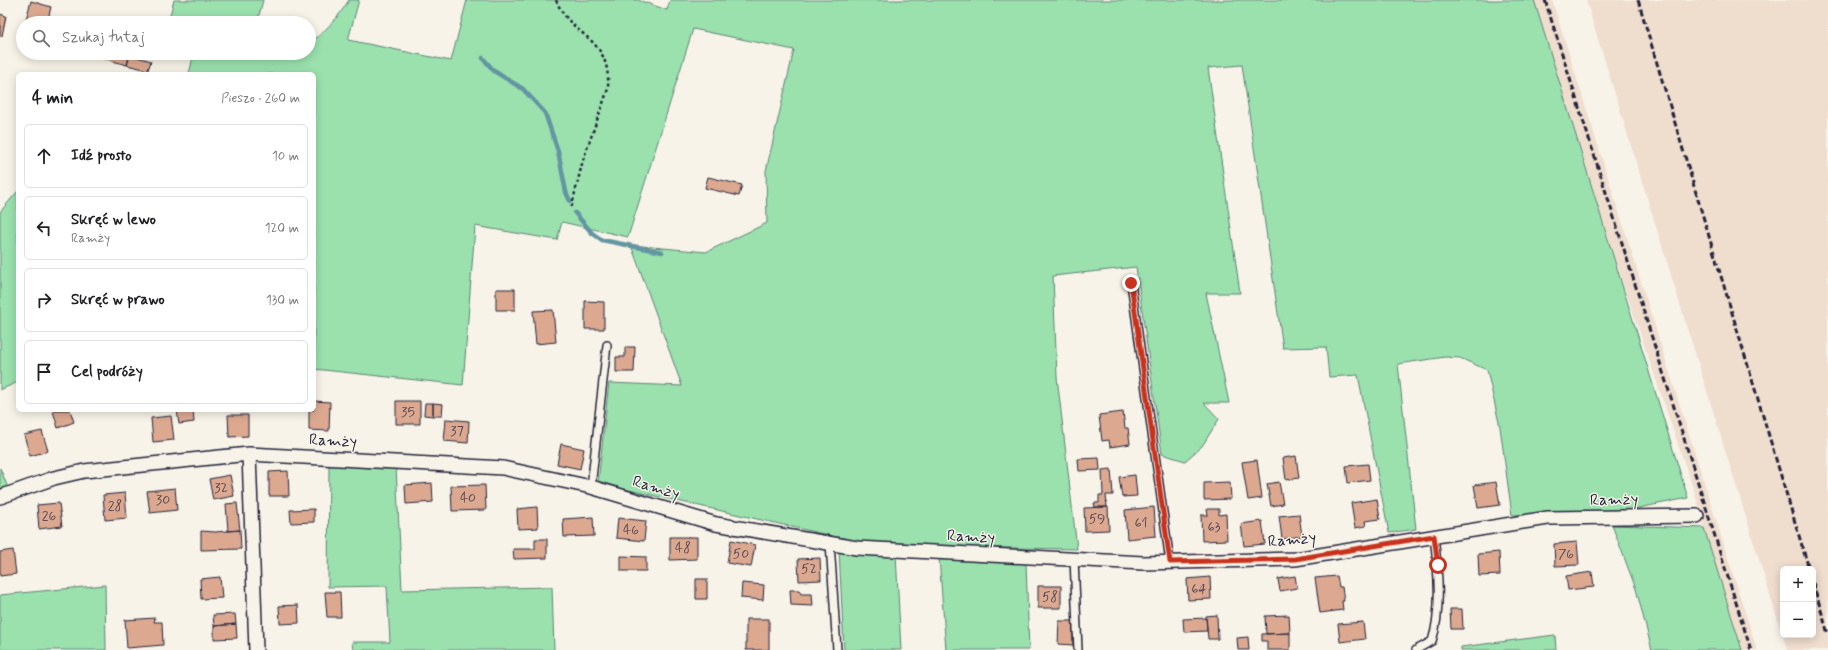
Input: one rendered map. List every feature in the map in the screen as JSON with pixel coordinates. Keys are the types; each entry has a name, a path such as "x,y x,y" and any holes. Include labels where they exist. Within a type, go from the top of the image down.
{"street":[{"name":"Ramży","path":"0,497 54,478 84,471 249,454 502,468 591,487 716,524 857,548 1143,563 1295,559 1548,518 1697,516"},
{"path":"249,454 256,650"}],"lane":[{"path":"1131,283 1170,562"},
{"path":"591,487 607,345"},
{"path":"1416,650 1432,641 1436,628 1438,565 1434,536"},
{"path":"830,543 837,650"},
{"path":"1074,559 1078,650"}],"path":[{"path":"556,0 561,13 598,47 606,64 608,77 608,89 583,160 571,209"}],"shaded area":[{"path":"1534,0 1552,0 1757,650 1742,650 1704,528 1697,500 1613,254"},
{"path":"1586,0 1828,0 1828,650 1787,650 1783,638 1816,638 1816,566 1780,566 1780,627"}],"green space":[{"path":"174,0 263,0 259,16 170,16"},
{"path":"349,0 359,0 348,40 451,61 467,0 638,0 667,10 670,0 1534,0 1688,498 1624,511 1512,515 1500,427 1487,370 1460,358 1445,357 1398,364 1416,529 1389,533 1358,375 1329,377 1326,347 1283,348 1242,65 1208,68 1240,293 1206,293 1229,403 1204,403 1219,419 1202,446 1185,461 1162,454 1136,267 1053,276 1057,377 1077,549 947,547 859,542 598,483 609,383 682,386 631,245 706,252 767,223 766,171 794,50 693,29 628,237 562,222 557,240 475,226 463,385 316,369 316,72 189,72 192,60 316,60 316,38 331,24"},
{"path":"16,193 16,383 0,390 0,212"},
{"path":"329,463 396,467 402,590 552,587 554,650 353,650 352,642 390,642 387,586 328,587"},
{"path":"0,468 8,488 0,491"},
{"path":"1612,525 1704,528 1742,650 1652,650 1636,589"},
{"path":"839,550 896,554 901,650 844,650"},
{"path":"939,557 1026,562 1029,650 946,650"},
{"path":"105,585 106,650 0,650 0,595"},
{"path":"1555,635 1556,650 1461,650 1461,647"}],"building":[{"path":"31,1 51,7 49,16 27,16"},
{"path":"0,14 6,16 2,36 0,36"},
{"path":"109,60 128,60 127,65"},
{"path":"128,60 151,61 148,70 127,65"},
{"path":"708,177 742,185 739,196 705,188"},
{"path":"496,289 515,289 515,310 496,310"},
{"path":"585,301 604,302 604,329 585,329"},
{"path":"553,310 556,342 536,344 533,311"},
{"path":"625,347 635,347 634,372 616,372 616,357 625,357"},
{"path":"316,401 330,402 329,431 309,430 309,412 316,412"},
{"path":"396,401 420,401 420,424 396,424"},
{"path":"425,403 433,403 433,416 424,415"},
{"path":"433,403 443,404 442,416 433,416"},
{"path":"53,412 71,412 74,422 58,428"},
{"path":"177,412 193,412 194,422 179,424"},
{"path":"1123,412 1125,428 1128,428 1130,444 1110,447 1109,440 1102,441 1099,415"},
{"path":"228,415 248,415 248,436 229,437"},
{"path":"171,416 174,440 153,442 151,418"},
{"path":"446,419 469,421 468,443 444,441"},
{"path":"42,431 48,451 30,456 24,435"},
{"path":"561,444 584,449 580,469 557,464"},
{"path":"1296,456 1299,478 1286,480 1283,458"},
{"path":"1099,458 1100,470 1079,471 1078,459"},
{"path":"1257,460 1262,498 1248,500 1242,462"},
{"path":"1368,464 1370,480 1348,483 1346,466"},
{"path":"1111,469 1113,495 1106,495 1107,507 1095,507 1094,503 1099,503 1099,495 1103,495 1102,470"},
{"path":"288,471 289,496 269,496 269,472"},
{"path":"230,475 234,496 213,500 209,479"},
{"path":"1135,475 1137,496 1122,497 1119,477"},
{"path":"1230,482 1231,499 1204,500 1204,483"},
{"path":"1279,482 1283,504 1271,506 1267,484"},
{"path":"1496,482 1500,505 1478,508 1474,485"},
{"path":"432,483 433,502 406,504 405,485"},
{"path":"485,485 486,510 452,511 451,486"},
{"path":"175,488 177,510 150,513 147,491"},
{"path":"125,493 127,518 105,520 103,495"},
{"path":"1377,499 1380,519 1365,521 1366,526 1355,528 1351,503"},
{"path":"59,503 62,526 39,529 37,505"},
{"path":"237,503 240,530 228,531 226,504"},
{"path":"537,507 538,528 518,529 517,509"},
{"path":"1108,507 1109,530 1085,531 1084,508"},
{"path":"1154,507 1156,536 1127,539 1125,510"},
{"path":"314,509 314,522 291,523 290,510"},
{"path":"1207,509 1219,509 1219,515 1226,514 1227,540 1202,541 1201,515 1208,515"},
{"path":"1299,514 1302,536 1282,539 1279,516"},
{"path":"593,517 594,536 564,537 563,519"},
{"path":"618,518 646,521 644,541 616,538"},
{"path":"1262,521 1265,544 1244,546 1241,524"},
{"path":"240,530 241,549 201,550 201,531 215,532"},
{"path":"670,537 697,537 697,559 670,560"},
{"path":"535,539 547,539 547,558 514,559 513,549 535,549"},
{"path":"731,540 755,545 751,567 727,563"},
{"path":"1577,542 1579,565 1555,566 1554,544"},
{"path":"13,550 16,574 0,576 0,552"},
{"path":"1499,552 1500,575 1479,576 1478,554"},
{"path":"621,556 646,557 646,571 621,571"},
{"path":"820,558 821,580 799,581 798,559"},
{"path":"1592,572 1594,587 1568,590 1566,576"},
{"path":"1295,576 1297,588 1280,591 1278,579"},
{"path":"1337,576 1339,587 1342,587 1344,601 1342,601 1343,610 1320,613 1315,578"},
{"path":"220,577 222,598 201,599 200,579"},
{"path":"1210,577 1211,599 1188,600 1187,579"},
{"path":"696,579 707,579 707,599 696,599"},
{"path":"742,583 764,585 763,600 741,598"},
{"path":"1038,586 1061,586 1061,608 1038,608"},
{"path":"790,590 799,590 801,594 812,594 813,606 791,605"},
{"path":"325,592 340,592 341,617 327,617"},
{"path":"298,605 299,623 280,624 279,606"},
{"path":"1450,609 1462,609 1463,629 1451,629"},
{"path":"235,614 236,624 214,626 213,615"},
{"path":"1217,615 1218,639 1208,639 1206,616"},
{"path":"1289,615 1290,633 1266,634 1265,616"},
{"path":"155,618 154,622 162,622 163,645 127,648 125,620"},
{"path":"1206,618 1207,631 1184,632 1183,619"},
{"path":"746,619 769,619 769,650 746,650"},
{"path":"1059,621 1073,621 1073,645 1058,644"},
{"path":"1363,622 1365,639 1340,642 1338,624"},
{"path":"236,624 237,638 214,639 214,626"},
{"path":"1290,633 1290,650 1267,650 1267,641 1262,641 1262,634"},
{"path":"1248,637 1249,650 1238,650 1237,638"}],"waterway":[{"path":"483,58 494,71 523,89 545,113 558,151 566,192 570,201"},
{"path":"575,213 592,233 602,240 662,252"}],"railway":[{"path":"1545,0 1751,650"},
{"path":"1638,0 1808,566"},
{"path":"1816,593 1828,634"}],"route":[{"path":"1131,283 1170,562 1295,559 1434,536 1438,565"}]}
